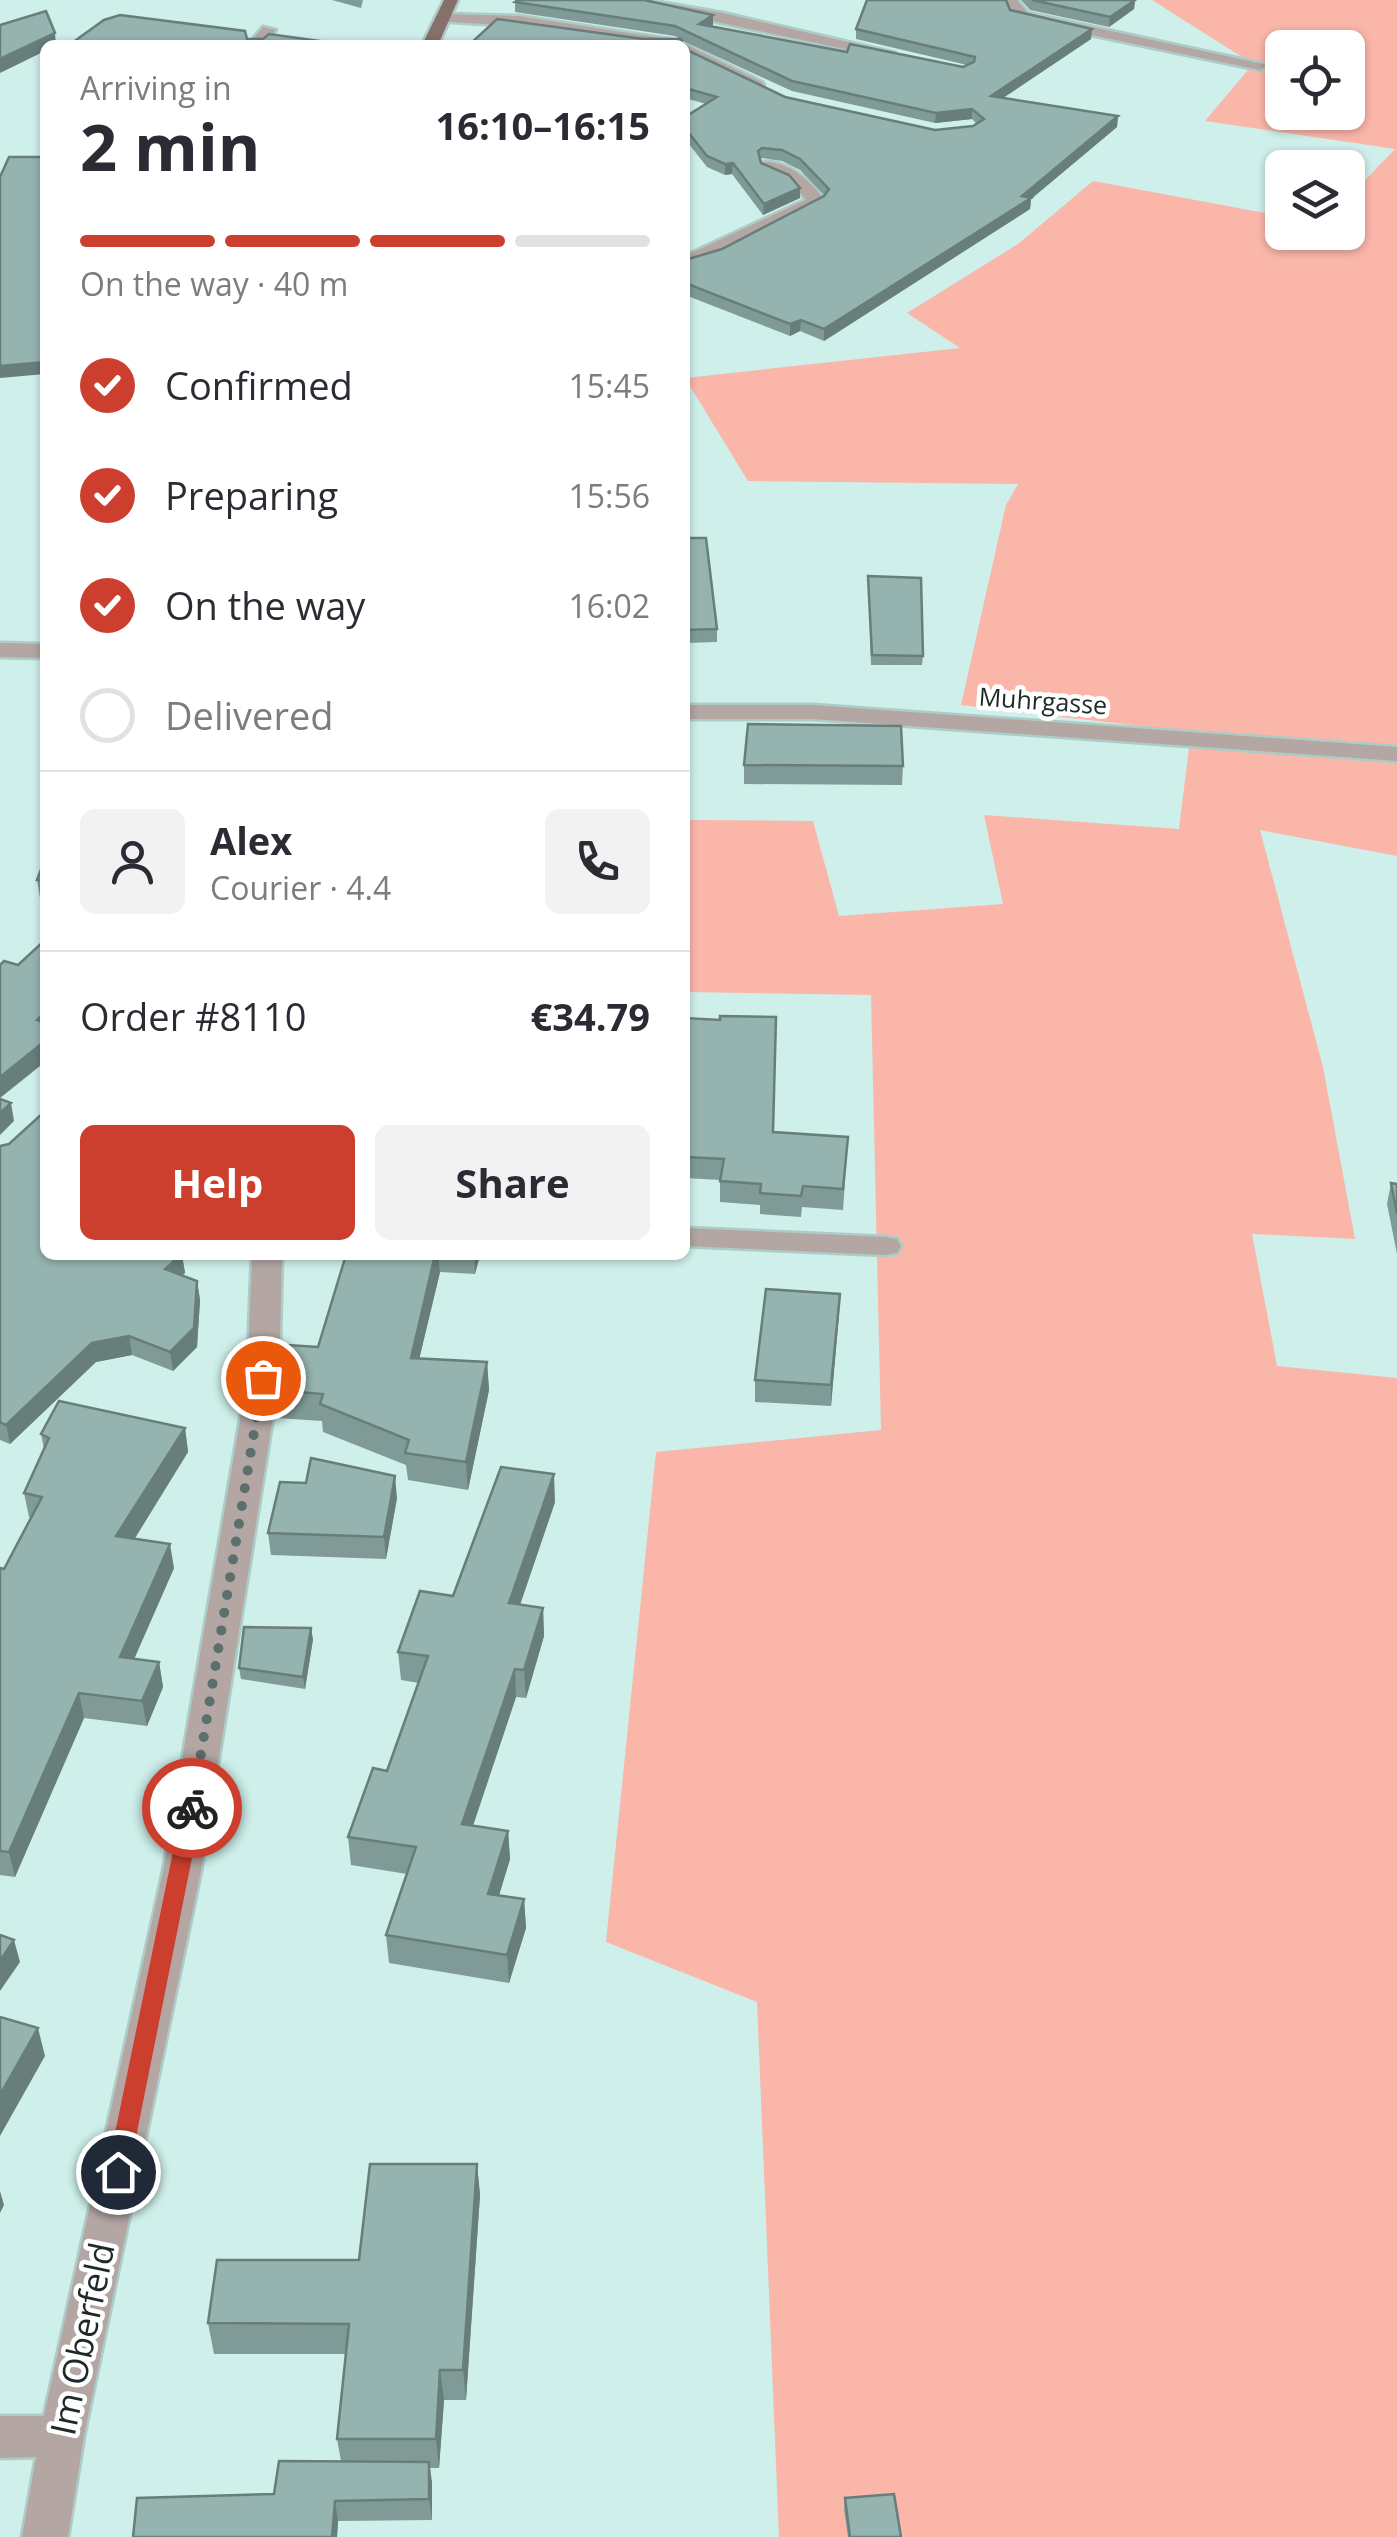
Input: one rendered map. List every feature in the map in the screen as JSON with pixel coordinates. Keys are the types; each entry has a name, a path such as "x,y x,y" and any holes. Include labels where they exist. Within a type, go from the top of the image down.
{"main road":[{"path":"432,40 451,0"}],"street":[{"path":"620,0 722,17 908,58"},
{"path":"1010,0 1016,13 1024,17 1260,65"},
{"path":"442,18 519,21 642,40"},
{"path":"260,40 268,30"},
{"path":"690,51 770,91"},
{"path":"690,261 816,200 796,179 768,166"},
{"path":"0,650 40,650"},
{"name":"Muhrgasse","path":"690,712 813,712 1397,754"},
{"path":"690,1237 886,1246"},
{"name":"Im Oberfeld","path":"45,2537 62,2436 182,1871 263,1378 266,1260"},
{"path":"0,2436 62,2436"}],"shaded area":[{"path":"1152,0 1397,0 1397,856 1260,830 1323,1067 1355,1239 1252,1234 1277,1366 1397,1378 1397,2537 779,2537 757,2002 606,1942 656,1452 881,1430 871,995 690,992 690,820 813,821 839,916 1003,904 984,815 1179,829 1191,732 961,705 1006,505 1018,484 748,481 690,386 690,377 960,348 907,313 1018,244 1093,181 1265,213 1265,250 1365,250 1365,180 1395,149 1266,130 1365,130 1365,30 1265,30 1265,130 1205,121 1253,64"}],"building":[{"path":"644,0 713,15 699,24 847,52 850,44 963,67 974,62 975,57 856,29 867,0 1006,0 1010,10 1092,29 991,96 1118,116 1022,196 1031,198 824,329 801,320 790,324 690,285 690,259 722,249 824,196 829,189 800,159 782,150 762,148 758,151 761,163 789,175 800,188 764,204 733,163 725,164 707,156 690,134 690,114 717,97 690,89 690,51 785,97 935,130 973,126 984,119 972,109 936,113 792,81 675,26 515,2"},
{"path":"1032,0 1135,0 1110,17"},
{"path":"46,11 55,33 0,59 0,25"},
{"path":"120,15 245,31 247,39 263,39 269,34 312,40 76,40 104,20"},
{"path":"497,19 643,39 681,40 474,40"},
{"path":"9,157 40,157 40,362 0,366 0,177"},
{"path":"690,538 706,538 717,629 690,630"},
{"path":"868,576 921,578 923,656 872,655"},
{"path":"748,724 901,726 903,766 744,765"},
{"path":"40,945 40,1045 0,1077 0,965 4,961 18,965"},
{"path":"720,1016 776,1017 773,1132 848,1137 843,1189 803,1186 801,1196 760,1193 761,1184 720,1181 724,1159 690,1157 690,1018 720,1020"},
{"path":"0,1099 11,1103 0,1113"},
{"path":"40,1116 40,1260 175,1260 165,1269 197,1281 194,1328 170,1352 129,1336 92,1343 6,1425 0,1422 0,1146 9,1144"},
{"path":"1391,1183 1397,1184 1397,1214"},
{"path":"344,1260 434,1260 411,1358 487,1362 466,1462 405,1453 409,1440 320,1404 323,1394 274,1390 288,1345 318,1347"},
{"path":"766,1289 840,1294 831,1385 755,1380"},
{"path":"59,1401 185,1428 116,1536 170,1544 120,1657 159,1662 142,1701 79,1693 9,1852 0,1851 0,1568 4,1569 42,1497 24,1493 49,1438 41,1434"},
{"path":"311,1458 395,1476 384,1537 268,1533 280,1482 306,1483"},
{"path":"501,1467 554,1474 509,1603 543,1608 524,1670 515,1669 462,1824 508,1831 488,1894 524,1899 507,1955 386,1935 416,1847 348,1837 373,1768 387,1771 428,1656 398,1652 420,1591 453,1596"},
{"path":"244,1627 311,1628 303,1677 239,1668"},
{"path":"0,1935 14,1940 0,1961"},
{"path":"0,2017 38,2028 0,2095"},
{"path":"370,2164 477,2164 463,2370 440,2370 436,2439 337,2439 349,2324 208,2323 217,2260 359,2260"},
{"path":"279,2461 429,2462 429,2499 335,2501 332,2537 133,2537 137,2498 274,2494"},
{"path":"894,2494 901,2537 850,2537 845,2498"}],"way so far":[{"path":"192,1808 263,1378"}],"route":[{"path":"118,2172 192,1808"}]}
